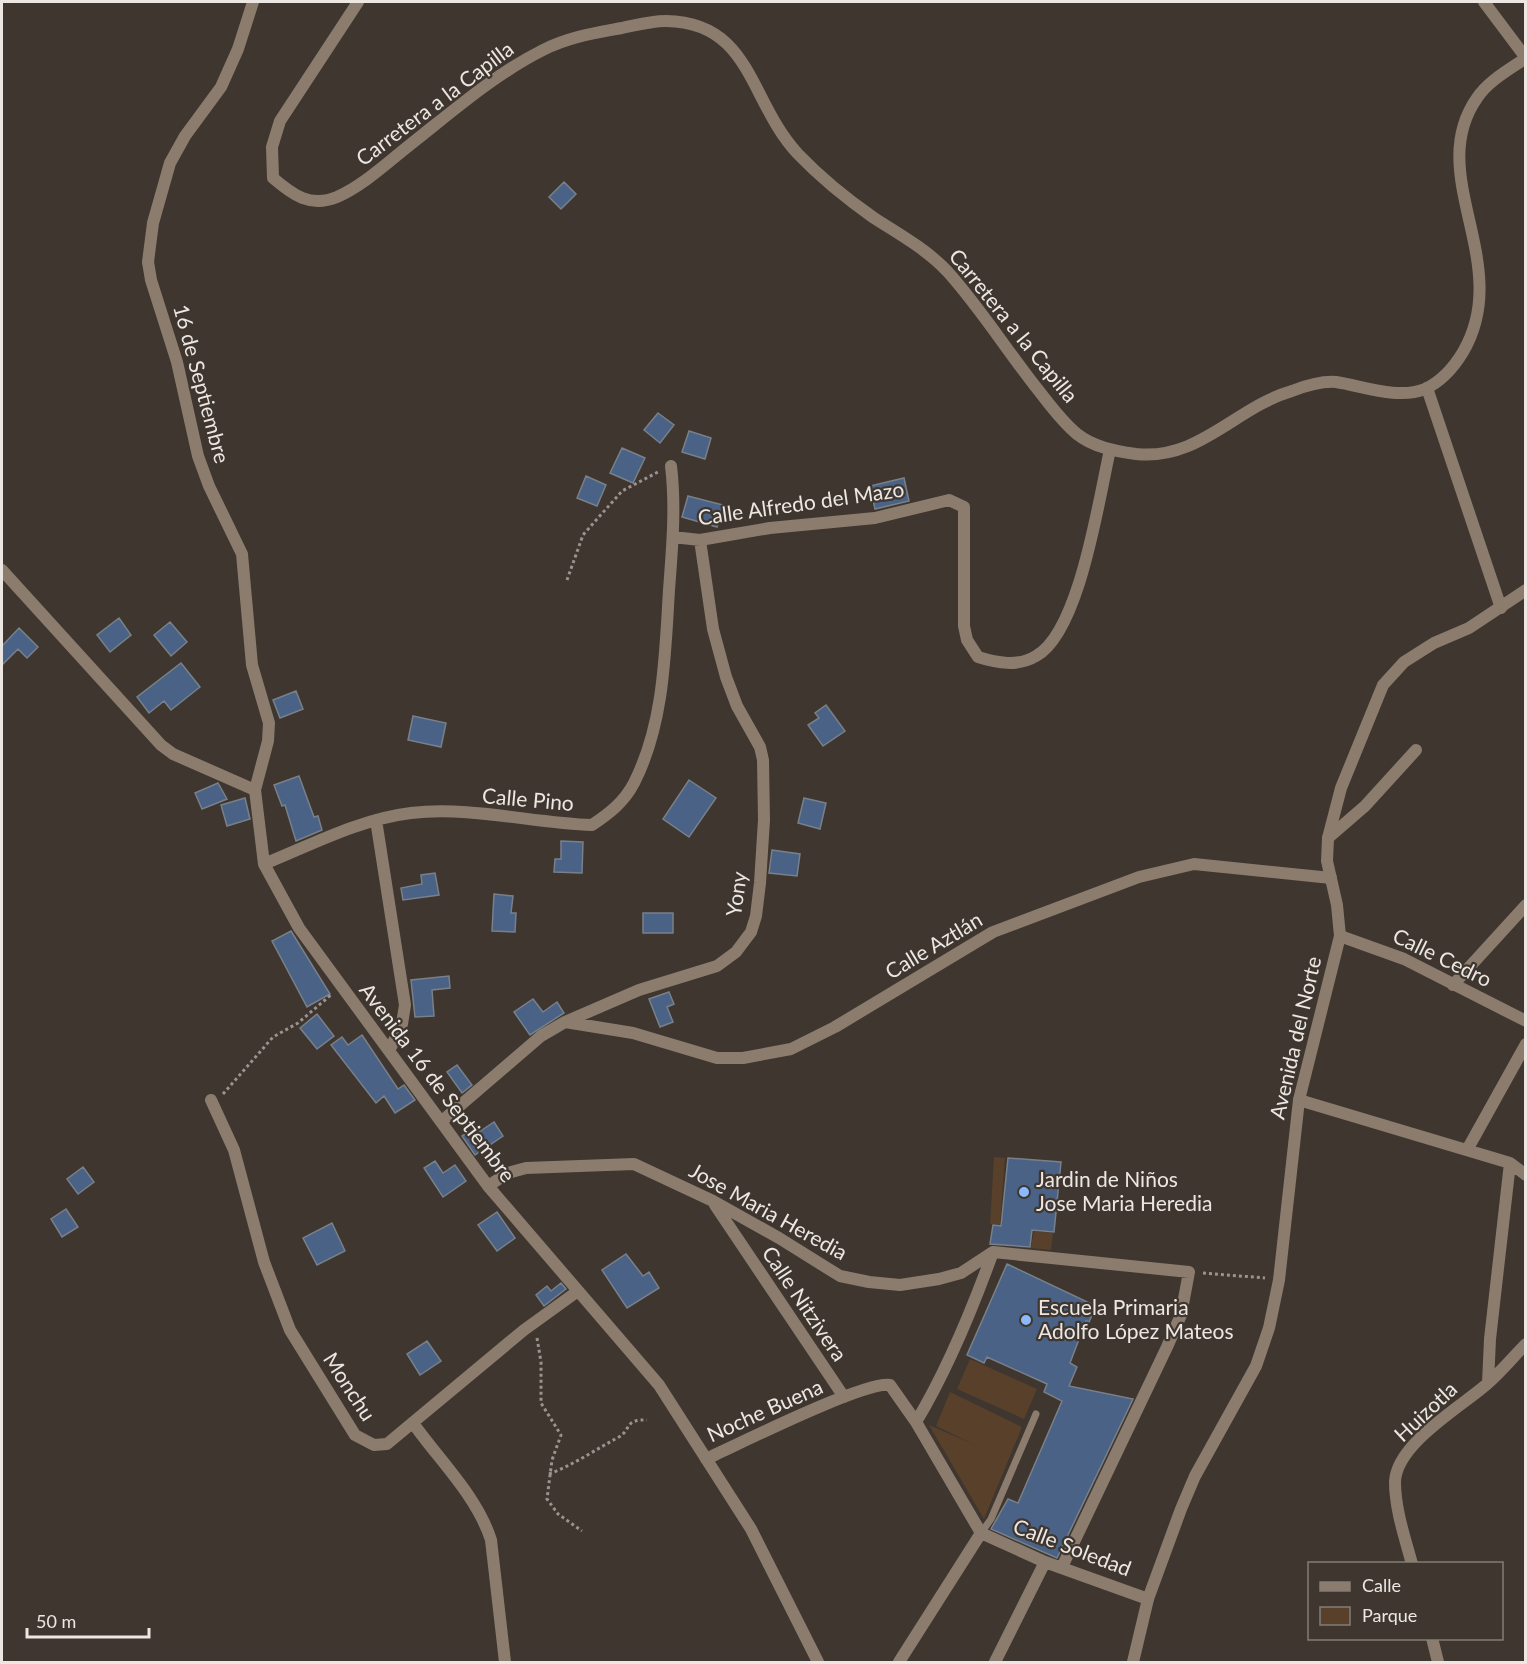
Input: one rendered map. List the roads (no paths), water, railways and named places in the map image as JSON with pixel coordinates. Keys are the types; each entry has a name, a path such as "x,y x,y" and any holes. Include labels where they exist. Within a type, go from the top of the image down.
{"street":[{"name":"16 de Septiembre","path":"253,2 238,49 221,87 185,136 170,163 153,223 148,262 151,280 177,362 198,456 209,486 242,554 252,665 269,731 255,789"},
{"name":"Carretera a la Capilla","path":"358,2 280,121 272,147 273,178 293,196 310,200 334,198 343,193 361,182 500,74 546,48 580,36 628,27 663,21 688,23 717,34 737,50 778,130 797,153 852,202 897,232 946,270 1054,410 1077,434 1110,450 1141,454 1182,450 1204,440 1280,394 1330,381 1392,392 1427,388 1451,371 1467,345 1479,304 1478,252 1461,183 1459,163 1462,134 1479,94 1525,58"},
{"path":"1484,2 1525,58"},
{"path":"1427,388 1501,608"},
{"name":"Calle Alfredo del Mazo","path":"673,537 700,540 770,528 875,518 949,500 964,507 964,626 967,640 978,657 998,663 1017,662 1037,656 1055,636 1072,607 1110,450"},
{"path":"671,466 673,537"},
{"name":"Calle Pino","path":"264,864 376,820 411,813 447,812 592,825 609,814 634,783 655,726 663,674 673,537"},
{"name":"Yony","path":"442,1120 520,1052 565,1022 639,990 717,966 745,943 756,916 764,820 764,760 760,747 737,706 726,676 713,629 700,540"},
{"path":"2,570 161,745 173,754 255,789"},
{"name":"Avenida del Norte","path":"1133,1662 1148,1599 1195,1476 1256,1366 1269,1328 1279,1280 1299,1100 1340,936 1338,905 1327,861 1328,838 1341,788 1383,685 1404,662 1434,643 1468,628 1526,590"},
{"path":"1328,838 1365,806 1416,750"},
{"name":"Avenida 16 de Septiembre","path":"255,789 264,864 299,928 340,987 390,1049 488,1186 659,1385 751,1529 818,1662"},
{"path":"376,820 405,1005 402,1024 390,1049"},
{"name":"Calle Aztlán","path":"565,1022 633,1033 717,1058 791,1049 835,1027 993,932 1139,877 1194,864 1331,878"},
{"path":"1453,985 1526,905"},
{"name":"Calle Cedro","path":"1340,936 1404,958 1526,1021"},
{"path":"1467,1150 1526,1044"},
{"name":"Monchu","path":"211,1100 234,1150 252,1222 276,1297 290,1330 348,1427 362,1441 380,1445 387,1444 536,1321 578,1291"},
{"path":"1299,1100 1510,1163 1526,1175"},
{"path":"1488,1383 1490,1339 1510,1163"},
{"name":"Jose Maria Heredia","path":"488,1186 508,1173 526,1168 634,1164 713,1201 840,1276 869,1282 900,1285 939,1279 961,1273 993,1252"},
{"name":"Calle Nitzivera","path":"713,1201 844,1397"},
{"path":"898,1662 981,1533 916,1422 933,1393 977,1297 993,1252 1189,1272 1181,1315 1062,1567"},
{"name":"Huizotla","path":"1412,1562 1397,1498 1395,1480 1399,1468 1419,1439 1488,1383 1526,1344"},
{"name":"Noche Buena","path":"706,1459 844,1397 875,1386 890,1385 916,1422"},
{"path":"413,1423 477,1508 486,1524 505,1662"},
{"name":"Calle Soledad","path":"981,1533 1045,1562 1148,1599"},
{"path":"995,1662 1045,1562"},
{"path":"1432,1640 1438,1662"}],"lane":[{"path":"981,1533 991,1519 1036,1414"}],"place":[{"name":"Jardin de Niños Jose Maria Heredia","path":"1024,1192"},
{"name":"Escuela Primaria Adolfo López Mateos","path":"1026,1320"}]}
